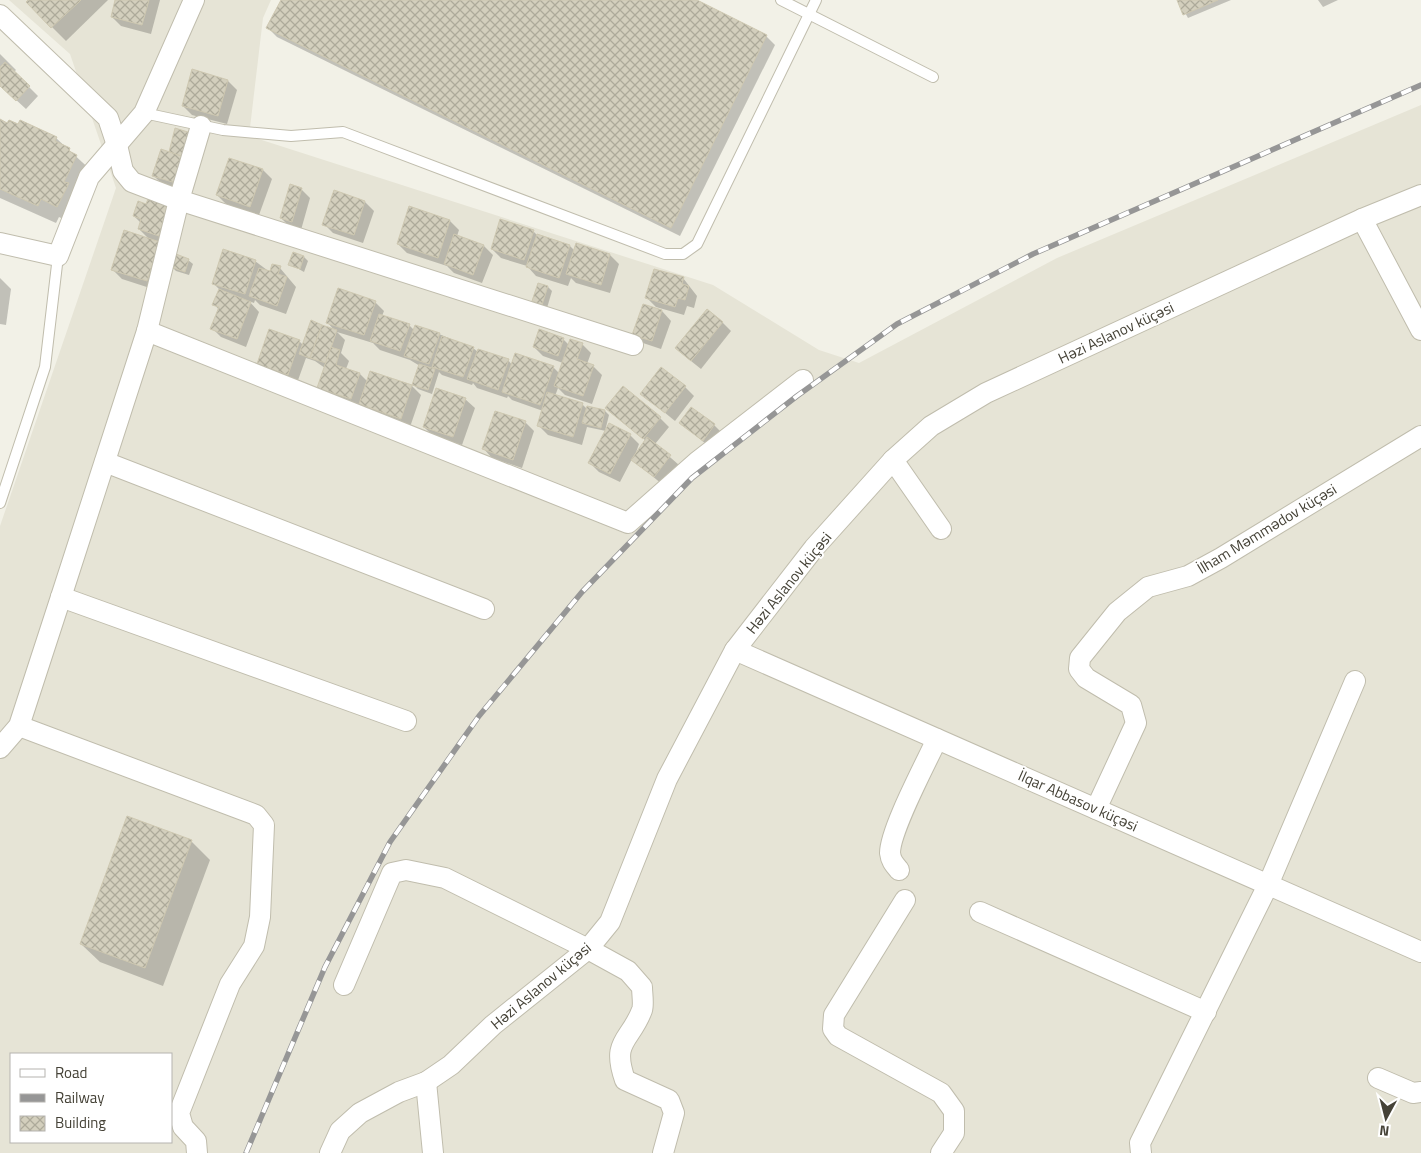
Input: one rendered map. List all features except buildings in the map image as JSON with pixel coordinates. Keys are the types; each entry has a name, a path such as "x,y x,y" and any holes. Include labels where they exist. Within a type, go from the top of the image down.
{"street":[{"path":"0,243 58,256 89,177 144,113 194,0"},
{"path":"0,15 108,118 117,145 122,172 132,182 179,200 633,345"},
{"path":"0,748 19,726 105,462 147,331 179,200 202,126"},
{"name":"Həzi Aslanov küçəsi","path":"330,1153 340,1131 360,1113 399,1092 426,1082 451,1065 493,1026 588,949 610,922 667,779 735,650 814,548 893,460 931,426 986,393 1362,219 1421,195"},
{"path":"1362,219 1421,330"},
{"path":"147,331 628,523 697,462 803,380"},
{"name":"İlham Məmmədov küçəsi","path":"1096,809 1136,723 1131,706 1086,678 1079,669 1080,658 1117,612 1148,587 1188,576 1221,558 1421,436"},
{"path":"893,460 941,528"},
{"path":"105,462 484,609"},
{"path":"61,597 406,721"},
{"name":"İlqar Abbasov küçəsi","path":"735,650 1421,952"},
{"path":"1141,1153 1140,1143 1268,885 1355,681"},
{"path":"19,726 256,816 264,825 260,917 254,946 230,984 179,1112 183,1127 196,1141 197,1153"},
{"path":"899,870 892,862 890,856 894,835 937,739"},
{"path":"344,985 392,874 406,870 445,878 588,949 628,971 642,986 643,1009 621,1048 618,1062 624,1080 669,1100 674,1113 663,1153"},
{"path":"905,900 834,1015 833,1029 838,1036 941,1093 954,1111 954,1133 941,1153"},
{"path":"980,912 1206,1012"},
{"path":"1378,1078 1413,1093 1421,1092"},
{"path":"426,1082 433,1153"}],"lane":[{"path":"780,0 933,77"},
{"path":"144,113 202,126 291,136 343,132 665,254 683,254 697,244 816,0"},
{"path":"0,502 45,368 58,256"}],"shaded area":[{"path":"9,0 271,0 263,18 249,136 713,285 819,350 859,363 1057,258 1421,105 1421,1153 0,1153 0,526 116,188 70,54"}],"railway":[{"path":"246,1153 325,967 390,842 479,716 582,592 692,478 797,396 897,324 1033,254 1421,85"}]}
